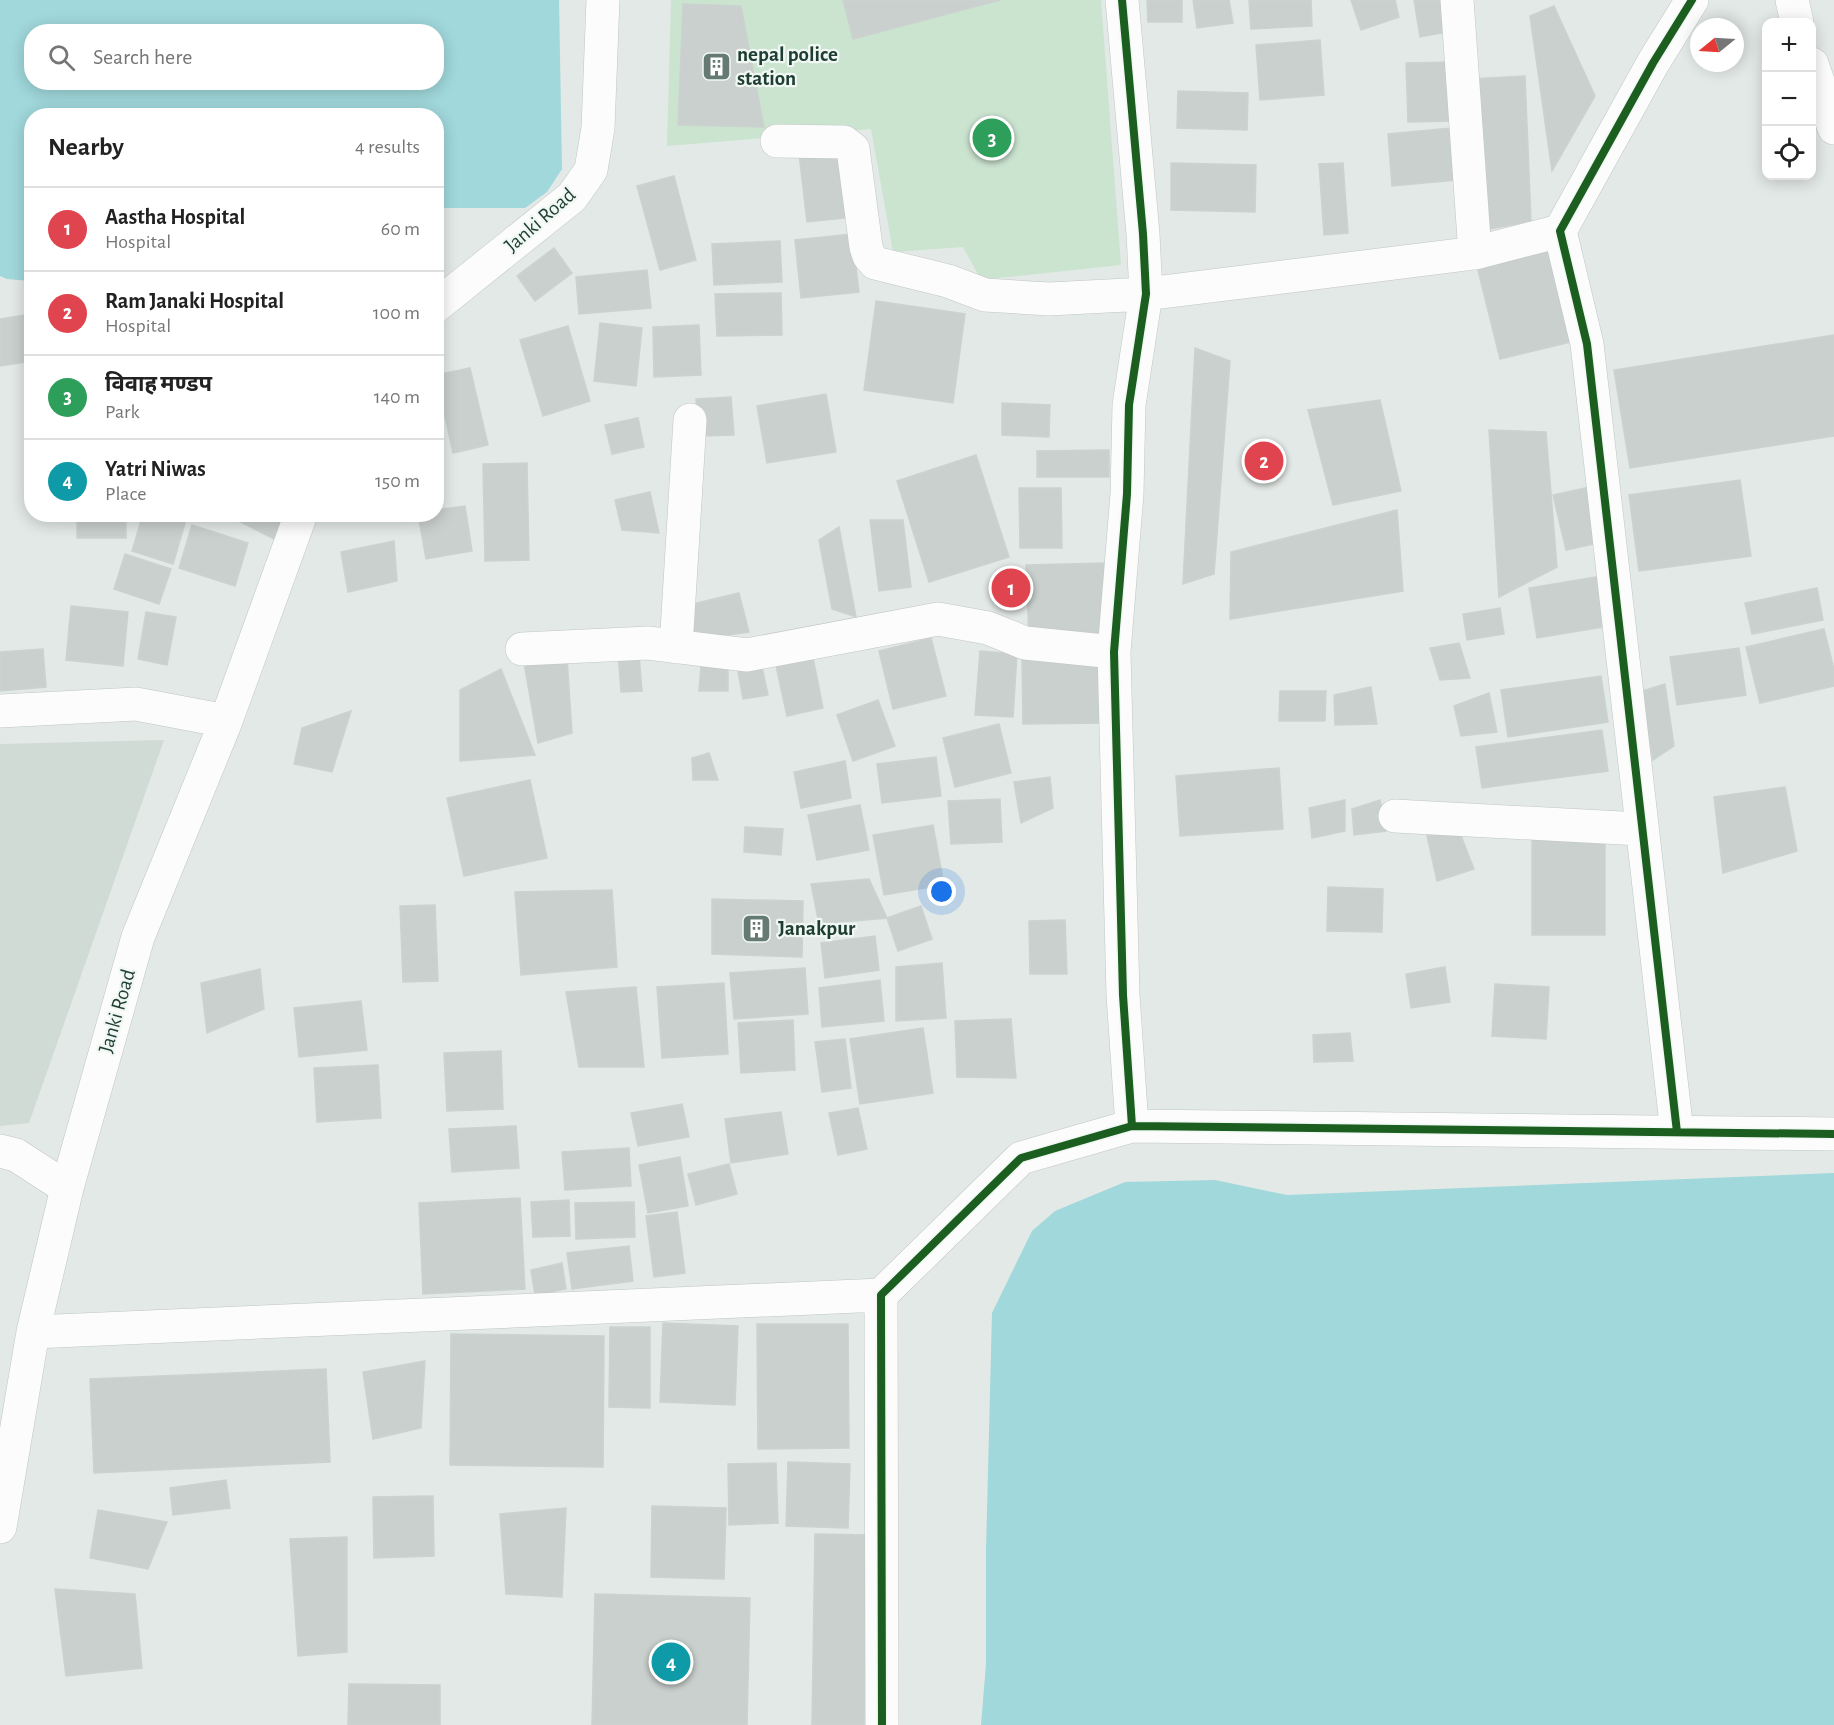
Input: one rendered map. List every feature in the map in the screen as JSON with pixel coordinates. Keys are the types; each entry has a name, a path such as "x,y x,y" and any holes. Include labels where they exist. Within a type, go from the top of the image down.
{"street":[{"name":"Janki Road","path":"444,300 572,197 591,170 598,128 603,0"},
{"path":"1122,0 1143,234 1146,294 1129,405 1127,494 1114,652 1122,995 1132,1126"},
{"path":"1457,0 1475,253"},
{"path":"1677,1131 1587,344 1560,231 1653,63 1692,0"},
{"path":"1792,0 1796,18"},
{"path":"1815,72 1834,129"},
{"path":"777,141 844,142 853,149 866,247 875,263 948,281 985,295 1049,299 1146,294 1475,253 1560,231"},
{"path":"676,647 690,420"},
{"name":"Janki Road","path":"0,1527 33,1332 67,1188 138,937 226,721 298,522"},
{"path":"522,649 648,643 747,655 938,619 988,628 1025,644 1114,652"},
{"path":"0,711 136,704 226,721"},
{"path":"1395,816 1641,829"},
{"path":"33,1332 881,1295 1021,1158 1132,1126 1834,1134"},
{"path":"0,1151 16,1155 67,1188"},
{"path":"881,1295 882,1725"}],"shaded area":[{"path":"164,740 29,1123 0,1126 0,744"}],"green space":[{"path":"671,0 1101,0 1121,265 981,280 963,247 893,252 871,129 667,146"}],"water":[{"path":"0,0 559,0 562,169 547,192 525,208 444,208 444,108 24,108 24,280 0,276"},
{"path":"1834,1173 1834,1725 981,1725 986,1664 986,1551 992,1313 1032,1231 1055,1211 1125,1182 1215,1180 1287,1195"}],"building":[{"path":"843,0 1000,0 853,39"},
{"path":"1147,0 1182,0 1182,22 1148,22"},
{"path":"1193,0 1229,0 1233,23 1197,28"},
{"path":"1249,0 1311,0 1312,26 1251,29"},
{"path":"1351,0 1395,0 1399,17 1361,30"},
{"path":"1414,0 1448,0 1453,31 1420,37"},
{"name":"nepal police station","path":"683,4 741,6 764,127 678,125"},
{"path":"1554,6 1595,96 1552,171 1530,16"},
{"path":"1320,40 1324,95 1260,100 1256,45"},
{"path":"1454,62 1455,121 1408,122 1406,63"},
{"path":"1525,76 1531,221 1480,231 1470,79"},
{"path":"1178,91 1248,93 1247,130 1177,128"},
{"path":"1451,128 1456,180 1392,186 1388,134"},
{"path":"846,148 853,217 807,222 799,154"},
{"path":"1171,163 1256,165 1255,212 1171,210"},
{"path":"1343,163 1348,233 1324,235 1319,164"},
{"path":"674,176 696,260 660,270 637,186"},
{"path":"852,234 859,292 801,298 795,240"},
{"path":"780,241 782,282 714,285 712,244"},
{"path":"1552,247 1575,341 1500,359 1477,266"},
{"path":"554,248 572,273 535,301 517,276"},
{"path":"647,270 651,308 579,314 576,277"},
{"path":"781,293 782,335 717,336 715,294"},
{"path":"876,301 965,314 953,403 864,390"},
{"path":"24,315 24,362 0,366 0,319"},
{"path":"600,323 642,328 636,386 594,381"},
{"path":"699,325 701,375 654,377 653,327"},
{"path":"568,326 590,401 543,416 520,340"},
{"path":"1834,335 1834,436 1630,468 1614,370"},
{"path":"1195,348 1230,361 1214,574 1183,584"},
{"path":"470,368 488,445 453,453 444,412 444,373"},
{"path":"826,394 836,452 767,463 757,406"},
{"path":"731,397 734,435 699,436 696,399"},
{"path":"1380,400 1401,491 1333,505 1308,410"},
{"path":"1002,403 1050,405 1049,437 1002,435"},
{"path":"638,418 644,447 612,454 605,425"},
{"path":"1489,430 1546,432 1557,567 1499,597"},
{"path":"1109,450 1109,477 1037,477 1037,451"},
{"path":"976,455 1009,557 929,582 897,481"},
{"path":"527,463 529,560 485,561 483,464"},
{"path":"1740,480 1751,556 1639,571 1629,495"},
{"path":"1590,487 1603,542 1566,550 1553,495"},
{"path":"1019,488 1061,488 1062,548 1020,548"},
{"path":"650,492 659,533 622,530 615,500"},
{"path":"465,506 472,551 426,559 419,522 444,522 444,509"},
{"path":"1397,510 1403,591 1230,619 1231,552"},
{"path":"870,520 903,520 911,587 879,591"},
{"path":"77,522 126,522 126,538 77,538"},
{"path":"141,522 185,522 173,564 132,551"},
{"path":"241,522 285,522 276,540"},
{"path":"192,525 248,543 235,586 179,568"},
{"path":"839,527 856,617 832,609 819,540"},
{"path":"394,541 397,581 348,592 341,552"},
{"path":"125,554 171,569 159,604 114,589"},
{"path":"1107,563 1110,637 1029,639 1026,565"},
{"path":"1601,576 1610,626 1537,638 1529,588"},
{"path":"1817,588 1823,620 1752,634 1745,603"},
{"path":"739,593 749,632 691,640 688,605"},
{"path":"71,606 128,612 123,666 66,660"},
{"path":"1500,608 1504,634 1467,640 1463,614"},
{"path":"146,612 176,617 167,665 138,659"},
{"path":"1824,629 1834,669 1834,686 1760,703 1746,647"},
{"path":"931,638 946,696 893,709 879,651"},
{"path":"1459,643 1470,678 1440,680 1430,648"},
{"path":"1739,648 1746,695 1677,705 1670,657"},
{"path":"43,649 46,687 0,691 0,652"},
{"path":"980,651 1017,654 1013,717 975,715"},
{"path":"618,652 639,656 642,691 621,692"},
{"path":"812,653 823,708 787,716 775,661"},
{"path":"567,658 572,733 538,743 524,663"},
{"path":"1103,659 1104,723 1023,724 1022,660"},
{"path":"728,663 728,691 699,691 701,665"},
{"path":"762,667 768,695 743,699 738,671"},
{"path":"501,669 535,755 460,761 460,690"},
{"path":"1601,676 1608,722 1508,737 1501,690"},
{"path":"1665,684 1674,746 1653,760 1639,692"},
{"path":"1371,687 1377,724 1335,725 1334,695"},
{"path":"1280,691 1326,691 1325,721 1279,721"},
{"path":"1489,693 1497,732 1461,736 1454,706"},
{"path":"878,700 895,746 853,761 837,715"},
{"path":"351,711 332,772 294,764 302,728"},
{"path":"999,724 1011,773 955,787 943,738"},
{"path":"1602,730 1608,771 1482,788 1476,747"},
{"path":"709,753 718,780 693,780 692,758"},
{"path":"936,757 941,796 882,803 877,764"},
{"path":"845,761 851,798 801,808 794,772"},
{"path":"1279,768 1283,829 1180,836 1176,776"},
{"path":"1050,777 1053,808 1021,823 1014,782"},
{"path":"530,780 547,858 464,876 447,798"},
{"path":"1785,787 1797,851 1723,873 1714,797"},
{"path":"1000,799 1002,842 951,844 948,801"},
{"path":"1345,800 1345,831 1312,838 1309,808"},
{"path":"1380,800 1386,831 1354,835 1352,809"},
{"path":"860,805 869,850 817,860 808,815"},
{"path":"1456,823 1474,869 1437,881 1426,831"},
{"path":"933,825 944,885 884,895 873,835"},
{"path":"745,827 783,829 781,855 744,852"},
{"path":"1532,839 1605,839 1605,935 1532,935"},
{"path":"869,879 887,918 819,924 811,884"},
{"path":"1328,887 1383,889 1382,932 1327,931"},
{"path":"612,890 617,967 521,975 515,892"},
{"name":"Janakpur","path":"712,899 803,901 802,957 712,954"},
{"path":"435,905 438,981 403,982 400,906"},
{"path":"921,906 932,939 898,951 887,918"},
{"path":"1065,920 1067,974 1030,974 1029,921"},
{"path":"875,936 879,970 825,978 821,943"},
{"path":"942,963 946,1018 896,1021 896,967"},
{"path":"1445,967 1450,1002 1411,1008 1406,974"},
{"path":"805,968 808,1014 734,1019 730,973"},
{"path":"260,969 264,1009 207,1033 201,983"},
{"path":"880,980 884,1021 822,1027 819,988"},
{"path":"724,983 728,1054 662,1058 657,987"},
{"path":"1495,984 1549,987 1546,1039 1492,1036"},
{"path":"636,987 644,1067 579,1067 566,992"},
{"path":"361,1001 367,1050 299,1057 294,1008"},
{"path":"1011,1019 1016,1078 957,1077 955,1021"},
{"path":"793,1020 795,1070 741,1073 738,1023"},
{"path":"923,1028 933,1093 860,1104 850,1039"},
{"path":"1350,1033 1353,1061 1314,1062 1313,1035"},
{"path":"845,1039 851,1088 822,1092 815,1042"},
{"path":"501,1051 503,1109 447,1111 444,1053"},
{"path":"378,1065 381,1118 317,1122 314,1068"},
{"path":"682,1104 689,1137 638,1146 631,1113"},
{"path":"858,1108 867,1149 838,1155 829,1113"},
{"path":"781,1112 788,1154 731,1163 725,1119"},
{"path":"516,1126 519,1168 452,1172 449,1129"},
{"path":"629,1148 631,1186 565,1190 562,1152"},
{"path":"680,1157 688,1206 648,1213 639,1165"},
{"path":"729,1164 737,1194 696,1205 688,1174"},
{"path":"520,1198 525,1289 423,1294 419,1203"},
{"path":"569,1200 570,1236 533,1237 531,1202"},
{"path":"634,1202 635,1237 576,1239 575,1203"},
{"path":"677,1212 685,1273 654,1277 646,1216"},
{"path":"629,1246 633,1281 572,1289 567,1253"},
{"path":"562,1263 566,1289 535,1295 531,1270"},
{"path":"663,1323 738,1326 735,1405 660,1402"},
{"path":"757,1324 848,1324 849,1448 758,1449"},
{"path":"610,1327 650,1327 650,1408 609,1407"},
{"path":"451,1334 604,1336 603,1467 450,1465"},
{"path":"425,1361 421,1428 373,1439 363,1372"},
{"path":"326,1369 330,1462 94,1473 90,1379"},
{"path":"788,1462 850,1464 848,1528 786,1526"},
{"path":"776,1463 778,1523 729,1525 728,1464"},
{"path":"226,1480 230,1508 173,1515 170,1488"},
{"path":"433,1496 434,1556 374,1558 373,1497"},
{"path":"652,1506 726,1508 724,1579 651,1577"},
{"path":"566,1508 562,1597 506,1594 500,1514"},
{"path":"98,1510 167,1522 148,1569 90,1558"},
{"path":"815,1534 867,1535 864,1725 812,1725"},
{"path":"347,1537 347,1652 298,1656 290,1539"},
{"path":"55,1589 135,1594 142,1668 66,1676"},
{"path":"595,1594 750,1598 747,1725 592,1725"},
{"path":"349,1684 440,1685 440,1725 348,1725"}],"cycle path":[{"path":"1122,0 1143,234 1146,294 1129,405 1127,494 1114,652 1123,995 1132,1126"},
{"path":"1677,1132 1587,344 1560,231 1653,63 1692,0"},
{"path":"882,1725 881,1295 1021,1158 1132,1126 1834,1134"}],"place":[{"name":"nepal police station","path":"716,66"},
{"name":"विवाह मण्डप","path":"992,138"},
{"name":"Ram Janaki Hospital","path":"1264,461"},
{"name":"Aastha Hospital","path":"1011,588"},
{"name":"Janakpur","path":"757,928"},
{"name":"Yatri Niwas","path":"671,1662"}]}
